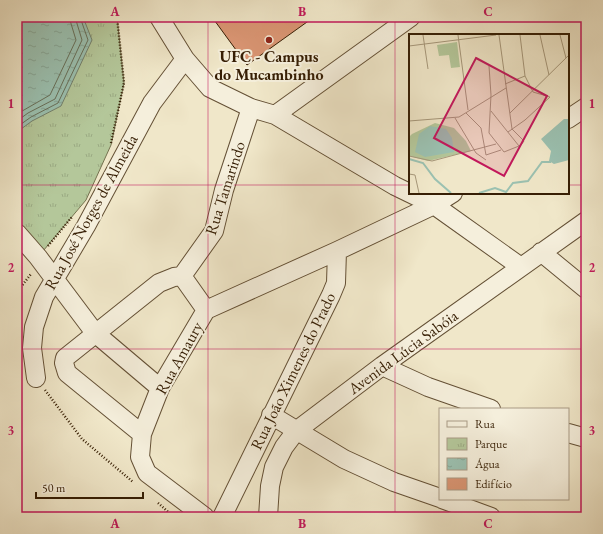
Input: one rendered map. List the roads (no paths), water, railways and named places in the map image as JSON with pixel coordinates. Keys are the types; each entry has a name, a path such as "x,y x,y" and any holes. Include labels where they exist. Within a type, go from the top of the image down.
{"street":[{"path":"159,17 185,60 210,88 251,108 275,115 409,193"},
{"path":"275,115 411,17"},
{"name":"Rua José Norges de Almeida","path":"36,378 32,348 34,327 44,297 86,226 152,103 185,60"},
{"path":"569,118 586,107"},
{"name":"Rua Tamarindo","path":"182,276 214,231 224,190 251,108"},
{"path":"411,194 434,205 521,267"},
{"path":"337,251 434,205 451,194"},
{"name":"Avenida Lúcia Sabóia","path":"268,517 270,486 274,467 284,447 296,431 382,366 586,221"},
{"path":"17,233 56,279 95,333 160,388"},
{"name":"Rua Amaury","path":"205,517 147,474 140,457 142,434 160,388 206,310 337,251"},
{"name":"Rua João Ximenes do Prado","path":"222,517 271,415 332,295 336,283 337,251"},
{"path":"541,252 586,289"},
{"path":"142,434 67,373 65,369 65,358 159,283 174,277 182,276 206,310"},
{"path":"382,366 428,387 488,408"},
{"path":"271,415 344,459 394,482 439,498"},
{"path":"444,500 491,517"}],"water":[{"path":"17,17 83,17 92,40 61,106 32,121 17,132"}],"place":[{"name":"UFC - Campus do Mucambinho","path":"269,40"}]}
